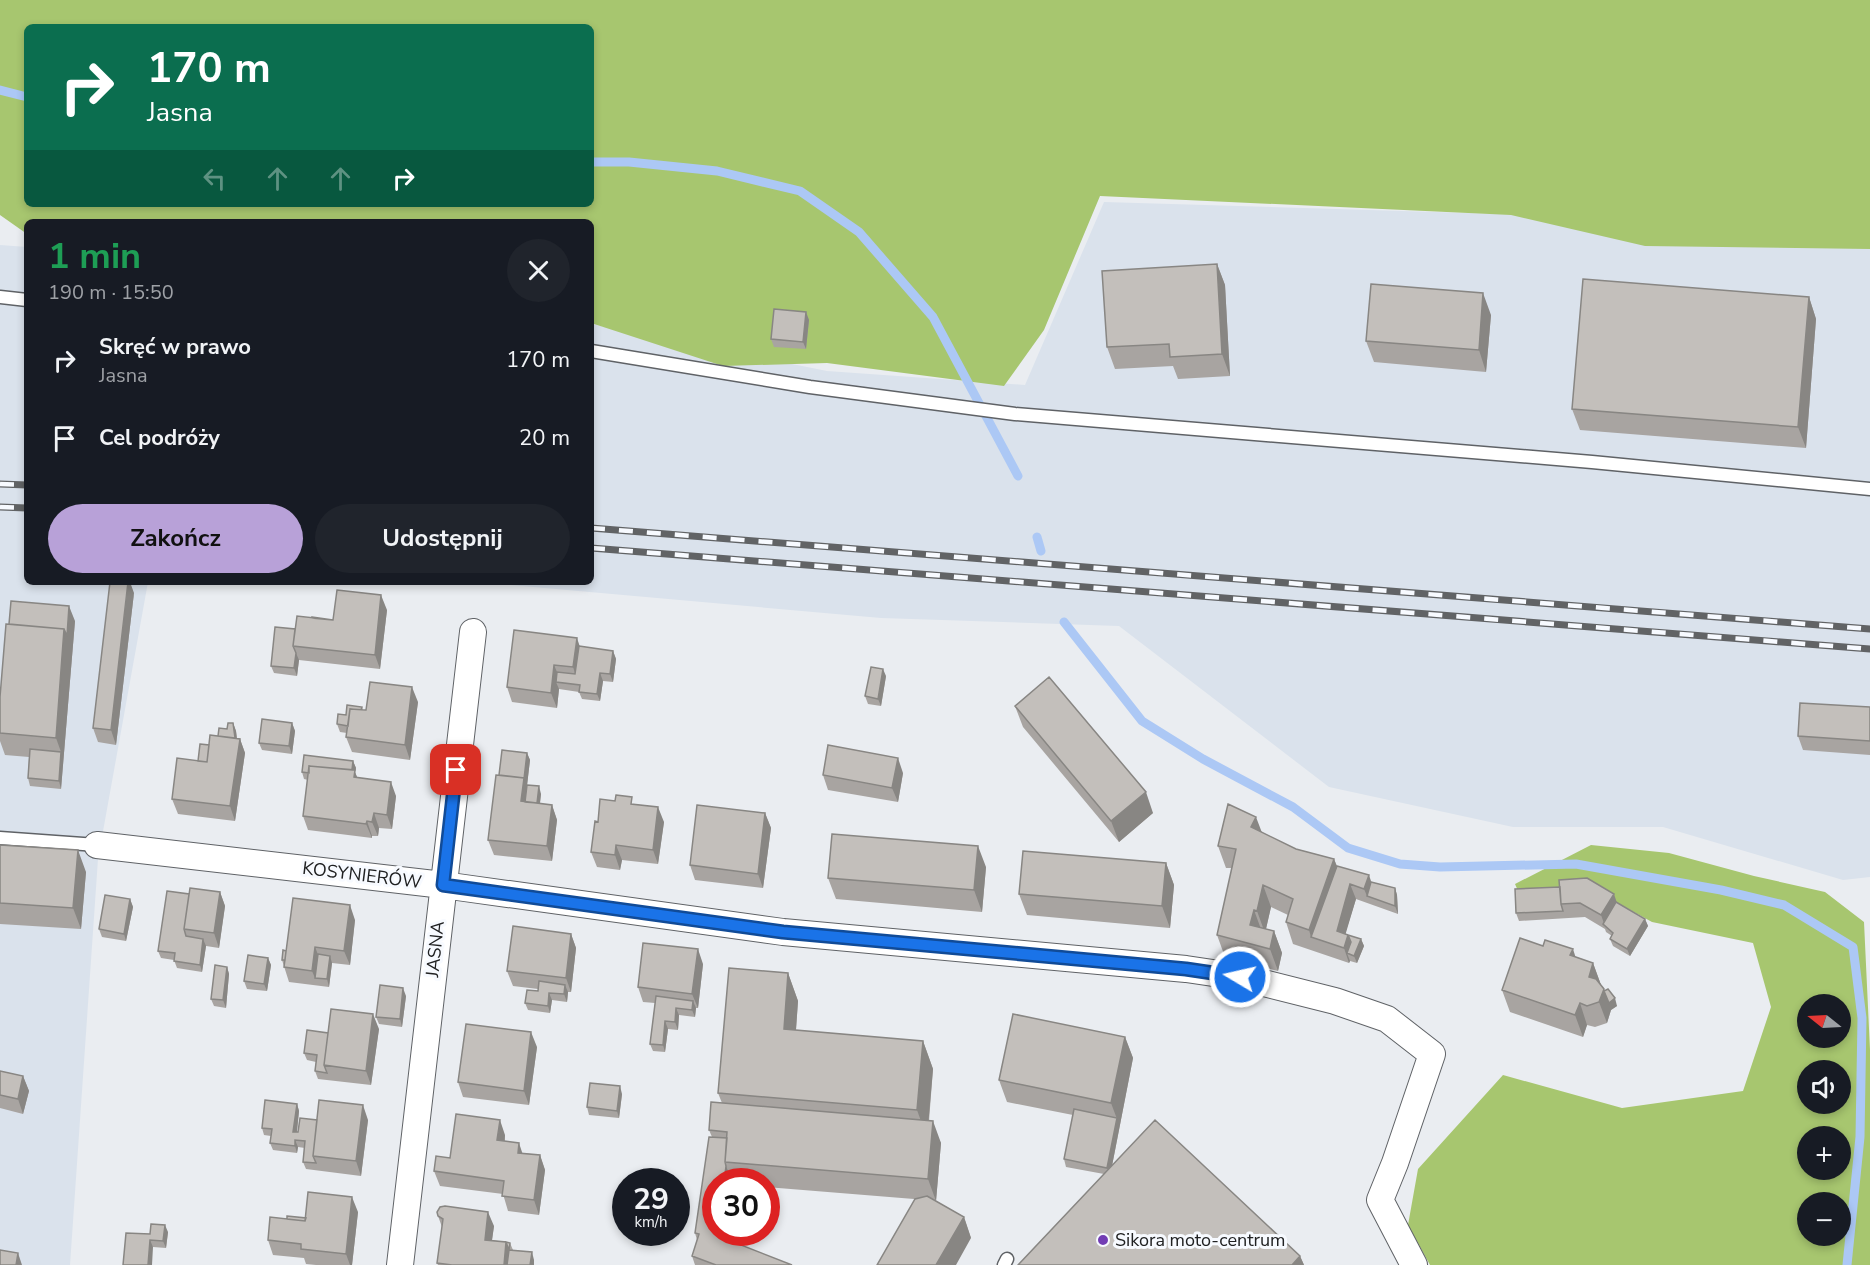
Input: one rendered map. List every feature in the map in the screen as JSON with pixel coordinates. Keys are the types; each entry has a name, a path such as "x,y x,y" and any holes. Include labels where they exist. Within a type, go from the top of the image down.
{"street":[{"name":"JASNA","path":"400,1265 473,632"},
{"name":"KOSYNIERÓW","path":"97,845 443,885 783,932 1186,969 1240,977 1335,1001 1387,1020 1432,1054 1380,1200 1414,1265"}],"lane":[{"path":"0,297 24,300"},
{"path":"594,351 810,387 1015,414 1869,485"},
{"path":"0,838 97,845"}],"shaded area":[{"path":"1104,202 1760,222 1870,246 1870,877 1843,880 1663,827 1513,827 1329,787 1119,626 881,618 511,585 594,585 594,325 827,371 1025,385"},
{"path":"0,245 24,247 24,585 147,585 98,859 70,1265 0,1265"}],"green space":[{"path":"0,0 1870,0 1870,249 1645,246 1511,215 1100,196 1044,330 1004,386 827,363 723,366 594,324 594,219 24,219 24,232 0,215"},
{"path":"1591,845 1669,853 1825,892 1864,922 1870,1050 1870,1265 1430,1265 1408,1225 1418,1169 1503,1075 1622,1108 1743,1091 1771,1007 1753,943 1652,922 1594,890 1519,893 1515,884"}],"building":[{"path":"1217,264 1222,354 1170,357 1169,344 1107,347 1102,271"},
{"path":"1583,279 1809,297 1798,427 1572,409"},
{"path":"1371,284 1483,293 1479,350 1366,341"},
{"path":"774,309 806,312 803,342 771,339"},
{"path":"110,585 128,585 111,730 93,728"},
{"path":"337,590 381,595 375,655 293,646 297,616 333,620"},
{"path":"11,601 69,606 67,636 64,629 9,624"},
{"path":"6,624 64,629 56,738 0,733 0,697"},
{"path":"275,627 295,629 294,668 271,666"},
{"path":"514,630 577,638 573,667 554,665 551,693 507,687"},
{"path":"579,646 613,651 610,674 600,673 597,694 579,692 580,685 556,682 557,672 575,674"},
{"path":"871,667 883,669 878,699 865,696"},
{"path":"1049,677 1146,792 1111,821 1015,706"},
{"path":"370,682 412,687 405,745 346,737 350,709 366,710"},
{"path":"1800,703 1870,707 1870,741 1798,736"},
{"path":"347,705 362,707 361,710 350,709 348,726 337,724 338,714 346,715"},
{"path":"262,719 292,723 289,746 259,743"},
{"path":"228,723 233,723 235,738 218,736 219,728 227,729"},
{"path":"210,735 240,739 230,806 172,799 177,758 207,762"},
{"path":"200,744 209,745 207,762 198,761"},
{"path":"828,745 898,758 892,788 823,775"},
{"path":"30,749 61,752 59,781 28,778"},
{"path":"502,750 527,753 524,779 499,775"},
{"path":"304,755 353,761 352,770 309,766 309,773 302,772"},
{"path":"309,766 355,770 354,777 391,782 387,815 374,813 372,822 367,821 366,824 303,816"},
{"path":"496,775 524,778 521,801 552,805 547,846 488,840"},
{"path":"527,785 539,786 537,803 525,802"},
{"path":"616,795 632,797 631,804 658,807 653,850 616,845 615,855 591,852 595,821 598,822 600,799 615,801"},
{"path":"1228,804 1256,817 1251,827 1296,849 1334,859 1309,930 1286,922 1293,899 1263,885 1257,911 1254,910 1250,925 1274,931 1270,949 1217,935 1236,849 1218,846"},
{"path":"697,805 765,813 758,874 690,865"},
{"path":"832,834 978,846 974,890 828,878"},
{"path":"0,845 78,850 73,908 0,903"},
{"path":"1023,851 1166,863 1162,906 1019,894"},
{"path":"1337,866 1369,875 1364,889 1350,884 1337,931 1348,935 1344,948 1311,937"},
{"path":"1587,878 1614,894 1601,915 1580,903 1561,904 1559,880"},
{"path":"1371,882 1395,888 1395,906 1367,896"},
{"path":"1560,887 1563,911 1516,913 1515,889"},
{"path":"190,888 220,892 214,933 184,929"},
{"path":"167,891 189,894 184,929 186,936 203,939 200,965 174,961 175,953 158,951"},
{"path":"105,895 130,899 124,934 99,929"},
{"path":"293,898 350,905 344,951 315,947 312,971 284,967"},
{"path":"1616,902 1645,919 1627,949 1610,939 1613,933 1603,924"},
{"path":"513,926 571,934 566,978 507,971"},
{"path":"1348,935 1361,939 1354,956 1347,953 1351,942"},
{"path":"1520,938 1543,946 1545,940 1573,949 1570,955 1593,963 1589,977 1596,979 1604,989 1599,1002 1587,1006 1580,1003 1575,1015 1502,990"},
{"path":"643,943 698,949 692,994 638,987"},
{"path":"283,950 286,951 285,960 282,960"},
{"path":"318,954 330,956 327,979 315,978"},
{"path":"248,955 268,958 264,984 244,981"},
{"path":"215,965 227,967 223,1000 211,999"},
{"path":"729,968 788,973 784,1029 923,1041 917,1110 718,1093"},
{"path":"539,981 565,985 564,994 549,993 548,1006 525,1003 527,990 538,991"},
{"path":"380,985 403,988 400,1019 376,1017"},
{"path":"1608,989 1615,998 1609,1003 1604,991"},
{"path":"656,996 693,1001 692,1010 676,1008 675,1022 665,1021 663,1045 650,1044"},
{"path":"331,1009 373,1014 366,1071 324,1065"},
{"path":"1013,1014 1125,1037 1111,1103 999,1080"},
{"path":"466,1024 531,1032 524,1091 458,1082"},
{"path":"307,1030 328,1033 324,1065 327,1073 315,1071 317,1055 304,1053"},
{"path":"0,1071 23,1076 18,1099 0,1095"},
{"path":"590,1083 620,1086 617,1111 587,1107"},
{"path":"265,1100 297,1104 293,1132 298,1132 300,1118 317,1120 313,1156 316,1163 303,1162 305,1141 295,1140 295,1146 270,1143 272,1129 262,1128"},
{"path":"319,1100 363,1105 356,1161 313,1156"},
{"path":"711,1102 933,1121 928,1179 725,1162 727,1132 709,1130"},
{"path":"1074,1109 1117,1118 1107,1168 1064,1159"},
{"path":"456,1114 500,1120 497,1140 519,1143 518,1153 540,1155 534,1200 502,1196 504,1181 434,1171 436,1156 450,1158"},
{"path":"1155,1120 1300,1256 1292,1265 1018,1265"},
{"path":"709,1137 727,1138 726,1168 704,1168"},
{"path":"702,1185 702,1246 744,1246 792,1265 716,1265 692,1256 699,1234 695,1233"},
{"path":"308,1192 352,1197 346,1254 301,1249 301,1244 268,1240 270,1217 305,1221"},
{"path":"927,1196 964,1217 936,1265 877,1265 915,1199"},
{"path":"440,1207 488,1212 485,1240 506,1242 504,1265 437,1263 443,1219 438,1216 437,1212"},
{"path":"287,1216 306,1218 305,1221 287,1219"},
{"path":"151,1224 165,1225 163,1241 150,1240 148,1265 123,1265 126,1233 150,1234"},
{"path":"0,1250 18,1253 16,1265 0,1265"},
{"path":"509,1250 532,1252 530,1265 507,1265"}],"waterway":[{"path":"0,90 24,96"},
{"path":"594,162 629,162 717,171 800,191 859,232 933,317 1018,476"},
{"path":"1037,537 1041,551"},
{"path":"1064,622 1142,721 1203,759 1293,807 1348,848 1400,864 1440,867 1576,864 1721,890 1784,905 1853,947 1862,1018 1860,1137 1847,1265"}],"railway":[{"path":"0,484 24,485"},
{"path":"0,507 24,508"},
{"path":"594,528 1870,629"},
{"path":"594,548 1870,649"}],"place":[{"name":"Sikora moto-centrum","path":"1103,1240"}],"route":[{"path":"456,770 443,885 783,932 1186,969 1240,977"}]}
